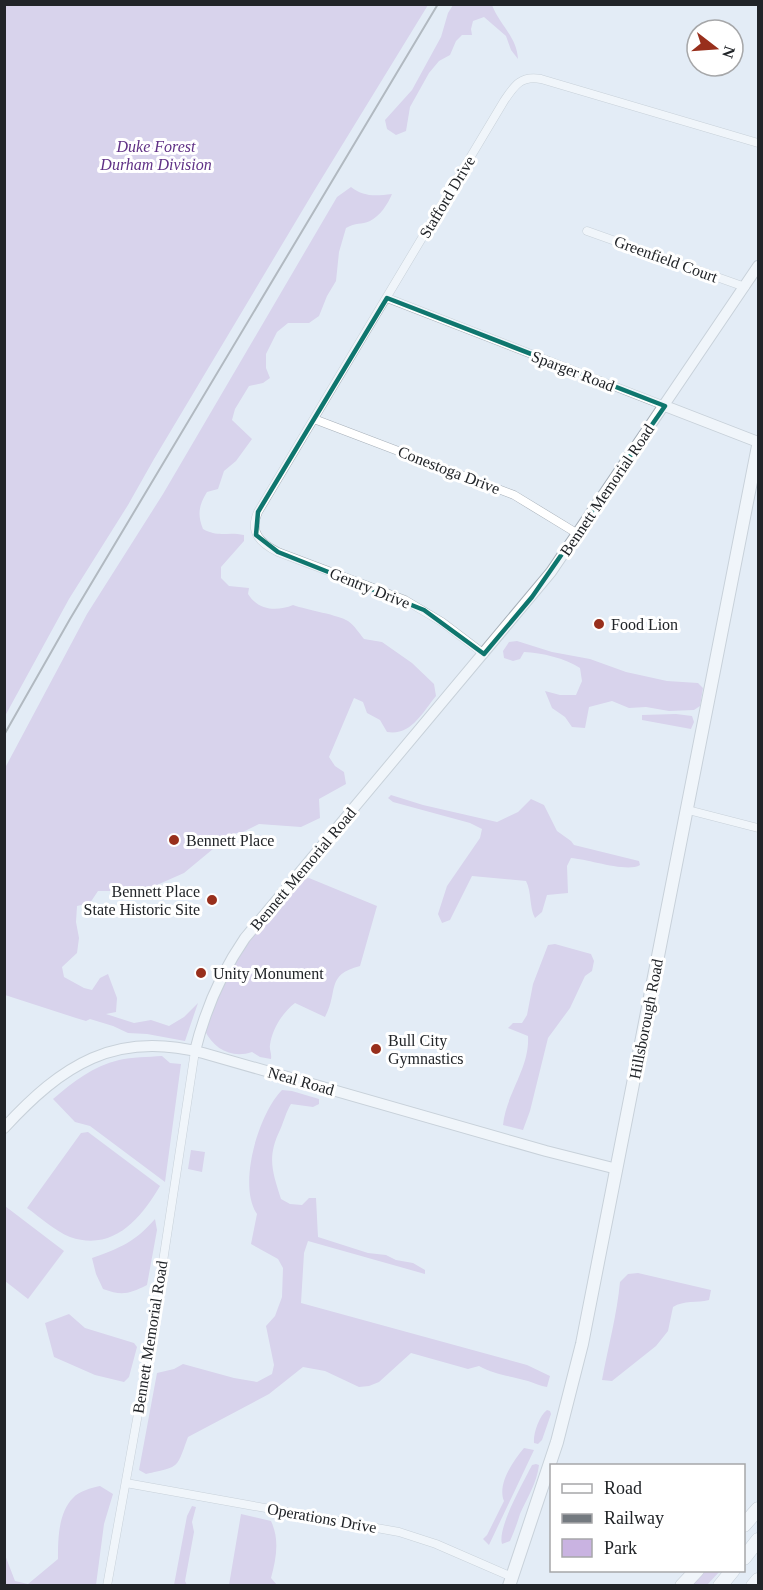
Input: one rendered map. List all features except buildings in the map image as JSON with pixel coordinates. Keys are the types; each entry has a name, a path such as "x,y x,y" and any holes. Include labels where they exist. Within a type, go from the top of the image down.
{"highway":[{"path":"745,1524 759,1509"},
{"path":"745,1557 759,1540"},
{"path":"682,1586 696,1572"},
{"path":"720,1586 731,1572"},
{"path":"753,1586 759,1580"}],"main road":[{"name":"Hillsborough Road","path":"511,1581 564,1417 582,1344 759,444"}],"street":[{"name":"Stafford Drive","path":"254,529 258,512 504,101 520,80 532,77 541,79 759,143"},
{"name":"Greenfield Court","path":"587,231 745,287"},
{"name":"Bennett Memorial Road","path":"106,1586 150,1347 195,1051 213,996 226,969 245,938 532,597 578,534 759,266"},
{"name":"Sparger Road","path":"387,298 759,444"},
{"name":"Conestoga Drive","path":"314,418 514,495 578,534"},
{"name":"Gentry Drive","path":"254,529 259,540 278,552 393,595 424,610 484,654"},
{"path":"688,810 759,828"},
{"name":"Neal Road","path":"4,1128 59,1078 91,1058 139,1046 171,1047 195,1051 563,1156 617,1169"},
{"name":"Operations Drive","path":"126,1483 399,1532 436,1544 511,1581"}],"highlighted area":[{"path":"387,298 665,406 532,597 484,654 424,610 278,552 256,535 258,512"}],"green space":[{"name":"Duke Forest Durham Division","path":"4,5 428,5 314,191 128,505 69,599 5,716"},
{"path":"453,5 492,5 511,37 518,59 511,50 506,36 484,17 473,21 472,35 462,35 456,41 450,55 439,61 429,73 410,107 406,131 396,135 387,129 385,120 412,90 441,37 448,13"},
{"path":"351,187 360,193 370,195 392,194 374,219 346,228 339,252 336,281 319,316 309,323 288,323 277,332 266,354 266,368 270,378 263,383 249,386 235,409 232,420 252,439 236,461 224,471 218,489 207,492 202,501 200,519 203,529 209,532 244,535 244,541 221,567 221,578 229,586 249,588 248,594 252,599 268,608 293,605 348,621 364,639 382,642 412,663 434,684 436,696 415,722 395,732 387,732 380,720 367,713 363,702 354,698 329,757 335,766 344,772 346,784 319,799 320,818 301,827 259,824 243,832 231,834 184,873 141,892 122,897 112,891 98,891 90,903 77,906 76,922 79,938 77,953 62,967 64,977 92,990 100,978 108,974 117,998 116,1012 106,1014 134,1023 151,1020 169,1026 184,1017 198,1003 185,1041 128,1033 113,1026 90,1019 86,1021 5,995 5,768 87,614 163,494 337,197"},
{"path":"517,641 552,652 590,659 626,672 667,681 698,683 703,688 700,706 694,710 669,711 646,707 629,708 612,701 589,707 585,728 572,727 565,717 552,708 545,691 560,695 576,695 582,681 580,668 560,659 524,652 520,659 513,661 504,658 503,651 509,642"},
{"path":"642,715 692,716 694,722 691,729 642,720"},
{"path":"391,795 497,822 518,812 531,799 544,805 557,831 574,845 639,861 640,865 617,867 571,858 567,866 568,893 547,895 542,912 535,918 526,881 472,876 450,920 442,923 438,914 447,886 480,838 482,829 470,823 393,802 388,798"},
{"path":"309,878 377,906 360,966 349,970 337,979 325,1017 295,1003 286,1011 273,1033 270,1047 271,1059 260,1057 252,1052 237,1054 224,1051 213,1043 205,1031 220,982 252,935 286,892 301,879"},
{"path":"555,944 591,954 594,961 592,971 585,976 570,1008 548,1038 523,1130 503,1125 508,1103 522,1070 528,1048 528,1036 508,1028 513,1023 522,1023 527,1015 533,984 548,945"},
{"path":"162,1056 170,1063 181,1064 165,1182 90,1126 75,1122 53,1099 92,1070 101,1066 124,1059"},
{"path":"282,1090 319,1099 319,1104 313,1107 291,1104 286,1113 272,1156 273,1172 281,1199 290,1204 302,1205 309,1198 316,1198 318,1237 368,1253 386,1255 396,1260 413,1263 425,1270 425,1274 308,1241 304,1253 301,1303 527,1365 550,1376 547,1387 479,1366 468,1369 411,1353 379,1382 369,1386 359,1387 325,1371 303,1367 269,1394 188,1437 175,1465 146,1474 139,1470 157,1373 183,1364 257,1382 272,1374 274,1365 266,1326 275,1316 282,1297 283,1268 278,1259 251,1244 257,1214 251,1201 249,1186 253,1150 259,1132 266,1115"},
{"path":"88,1132 160,1186 135,1220 113,1236 100,1240 70,1237 53,1228 27,1208 81,1133"},
{"path":"191,1150 205,1152 202,1172 188,1169"},
{"path":"5,1206 64,1251 28,1299 5,1281"},
{"path":"155,1219 157,1230 147,1285 125,1293 103,1289 92,1258 126,1243 141,1233"},
{"path":"638,1273 711,1290 709,1300 686,1302 673,1307 668,1331 656,1346 612,1381 602,1380 620,1282 628,1274"},
{"path":"69,1314 85,1328 134,1343 137,1347 129,1377 124,1382 95,1375 54,1357 45,1323"},
{"path":"547,1410 551,1414 542,1440 538,1444 534,1443 537,1425"},
{"path":"524,1448 534,1450 489,1545 483,1539 504,1501 502,1494 504,1480 515,1459"},
{"path":"532,1465 539,1465 536,1478 510,1541 502,1544 503,1527 512,1504"},
{"path":"100,1486 113,1494 104,1524 96,1585 5,1585 5,1555 15,1581 28,1584 58,1559 60,1527 68,1504 78,1493"},
{"path":"192,1506 196,1507 185,1581 187,1585 174,1585 187,1516"},
{"path":"241,1514 271,1521 276,1535 276,1557 271,1578 277,1585 229,1585"},
{"path":"704,1572 719,1572 707,1585 690,1586"}],"railway":[{"path":"4,735 70,619 438,4"}],"place":[{"name":"Food Lion","path":"599,624"},
{"name":"Bennett Place","path":"174,840"},
{"name":"Bennett Place State Historic Site","path":"212,900"},
{"name":"Unity Monument","path":"201,973"},
{"name":"Bull City Gymnastics","path":"376,1049"}]}
